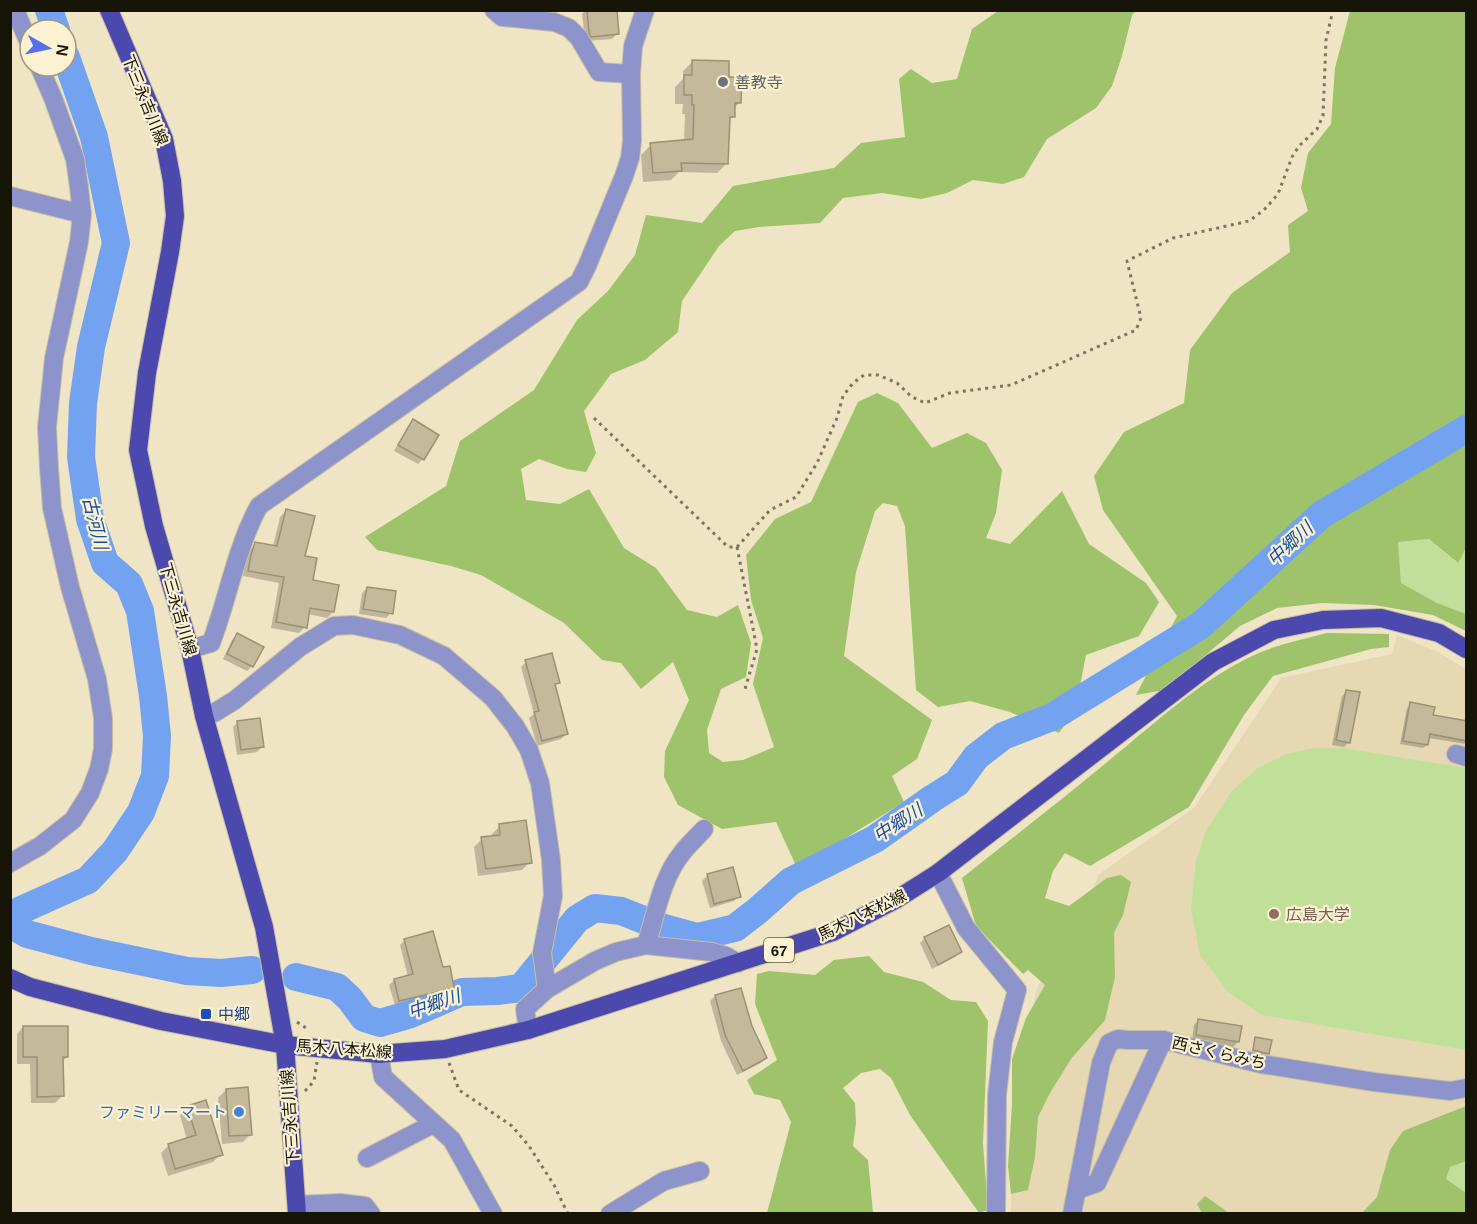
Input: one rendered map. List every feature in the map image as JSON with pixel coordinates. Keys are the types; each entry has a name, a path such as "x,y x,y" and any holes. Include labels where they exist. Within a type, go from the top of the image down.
{"main road":[{"name":"下三永吉川線","path":"109,10 164,139 172,181 175,216 147,373 138,450 154,526 190,649 204,716 264,927 285,1045 297,1209"},
{"name":"馬木八本松線","path":"10,978 30,987 161,1022 285,1045 379,1054 446,1049 528,1030 833,932 897,899 938,873 1213,662 1274,630 1323,620 1381,618 1439,633 1467,649"}],"street":[{"path":"494,10 502,17 554,22 569,28 579,38 599,72 631,74"},
{"path":"190,649 211,643 248,526 259,506 579,282 630,158 633,46 645,10"},
{"path":"10,862 40,846 72,820 90,793 99,769 103,749 103,718 97,679 70,587 52,508 47,428 54,358 79,242 82,214 75,159 44,78"},
{"path":"10,196 82,214"},
{"path":"204,716 214,713 235,700 300,647 334,626 353,625 400,635 444,656 493,698 529,750 540,783 551,860 553,896 542,953 546,981"},
{"path":"528,1030 525,1009 546,981 616,952 651,931 659,899 669,875 681,854 705,830"},
{"path":"938,873 966,928 1017,990 1003,1042 997,1095 996,1214"},
{"path":"651,931 726,956 738,963"},
{"name":"西さくらみち","path":"1072,1214 1101,1063 1109,1043 1118,1039 1163,1040 1273,1066 1374,1082 1450,1091 1467,1088"},
{"path":"1077,1190 1097,1183 1163,1040"},
{"path":"379,1054 383,1077 452,1140 493,1214"},
{"path":"367,1158 434,1124"},
{"path":"610,1214 664,1182 700,1171"},
{"path":"297,1209 340,1203 365,1206 371,1214"}],"path":[{"path":"594,418 728,547 737,547 770,510 796,497 817,463 837,418 843,396 853,383 864,375 878,375 897,382 912,397 925,403 950,393 1011,385 1136,330 1141,318 1127,261 1173,238 1249,221 1264,210 1278,194 1292,157 1299,146 1317,129 1323,116 1326,40 1333,10"},
{"path":"737,547 757,649 745,689"},
{"path":"446,1049 459,1090 512,1126 529,1146 554,1185 568,1214"}],"shaded area":[{"name":"広島大学","path":"1397,635 1438,652 1466,669 1466,1213 1010,1214 1012,1099 1038,985 1063,955 1099,874 1194,808 1281,678 1392,654"}],"green space":[{"path":"998,11 1136,11 1132,15 1112,86 1096,108 1047,139 1024,177 1003,184 973,180 947,193 921,199 882,193 843,198 820,223 735,231 719,246 682,301 678,332 645,360 611,374 584,411 596,453 586,472 567,469 539,459 521,469 526,500 560,504 589,489 624,548 656,568 687,610 717,617 738,605 751,643 746,677 721,689 707,730 709,753 723,762 743,760 774,747 753,684 763,638 751,600 746,555 775,519 811,502 858,402 877,393 898,403 932,448 967,433 986,443 1002,470 996,513 986,538 1010,544 1062,491 1089,544 1146,583 1159,602 1139,636 1086,655 1075,711 1059,733 1010,712 970,701 938,707 916,690 905,526 897,506 883,503 875,511 856,572 844,656 932,720 917,759 892,776 904,802 797,868 776,822 722,829 678,805 664,777 665,751 689,700 673,662 641,689 621,663 602,660 564,623 481,575 377,550 365,537 446,486 460,441 534,390 577,320 608,291 635,255 646,215 702,223 733,186 834,168 861,143 905,137 899,79 911,69 932,83 957,79 972,29"},
{"path":"1350,11 1466,11 1466,548 1458,563 1429,539 1398,542 1401,583 1437,603 1466,614 1466,631 1433,615 1374,605 1322,603 1277,608 1240,626 1164,690 1136,695 1177,616 1103,510 1094,476 1124,432 1184,403 1190,350 1232,293 1290,252 1288,225 1308,211 1301,188 1308,153 1331,124 1335,68"},
{"path":"1429,539 1457,563 1466,548 1466,614 1437,603 1401,583 1398,542"},
{"path":"1327,633 1389,634 1389,647 1371,649 1273,676 1244,715 1189,807 1090,866 1065,853 1053,871 1045,898 1069,906 1107,878 1121,875 1131,882 1123,915 1114,933 1115,977 1105,1020 1071,1059 1050,1093 1038,1117 1035,1157 1028,1190 1011,1194 1008,1166 1012,1059 1026,1018 1045,985 1028,970 1023,974 976,926 962,878 1212,679 1267,650"},
{"path":"1313,748 1343,748 1466,768 1466,1050 1262,1015 1228,992 1200,955 1191,909 1196,861 1207,829 1232,791 1258,768 1287,754"},
{"path":"869,956 884,972 923,982 951,1000 976,1002 988,1021 983,1143 988,1210 979,1213 910,1115 891,1078 880,1069 861,1073 843,1088 855,1103 856,1123 853,1146 868,1160 873,1213 767,1213 791,1122 780,1100 754,1094 747,1080 777,1060 755,1004 757,974 769,971 815,975 834,960"},
{"path":"1466,1106 1466,1161 1450,1167 1446,1179 1466,1193 1466,1213 1362,1213 1377,1197 1390,1150 1403,1131"},
{"path":"1466,1161 1466,1193 1446,1179 1450,1167"},
{"path":"1205,1196 1229,1213 1202,1213 1197,1204"}],"building":[{"path":"587,10 617,10 619,34 591,37"},
{"path":"692,60 729,61 729,77 742,77 741,103 735,103 735,117 730,117 728,164 681,163 682,171 653,173 650,143 693,139 692,95 684,95 684,75 692,75"},
{"path":"413,419 439,435 424,460 398,445"},
{"path":"286,509 315,516 305,556 317,558 313,580 339,585 334,612 310,608 307,628 276,622 284,577 248,571 255,542 277,546"},
{"path":"367,587 396,591 393,614 363,609"},
{"path":"237,633 264,647 253,667 227,654"},
{"path":"552,653 560,683 555,684 568,734 542,741 534,712 539,711 525,660"},
{"path":"1346,690 1360,692 1350,743 1336,740"},
{"path":"1410,702 1435,707 1433,715 1467,721 1467,741 1430,734 1428,745 1403,741"},
{"path":"260,718 264,747 241,750 237,721"},
{"path":"526,820 532,863 486,869 481,837 500,835 499,824"},
{"path":"733,867 741,897 714,904 707,874"},
{"path":"949,925 962,952 938,965 924,937"},
{"path":"433,931 443,967 450,966 454,988 399,1001 394,979 413,974 404,939"},
{"path":"741,988 752,1026 767,1058 743,1071 725,1035 715,995"},
{"path":"1198,1019 1242,1026 1239,1042 1196,1035"},
{"path":"23,1026 68,1026 68,1057 63,1057 64,1096 37,1097 37,1057 23,1057"},
{"path":"1255,1037 1272,1040 1269,1054 1253,1050"},
{"name":"ファミリーマート","path":"248,1087 252,1135 229,1136 226,1089"},
{"path":"206,1100 223,1155 175,1169 168,1144 196,1135 187,1106"}],"waterway":[{"name":"古河川","path":"49,10 52,18"},
{"name":"古河川","path":"10,915 88,880 115,851 141,812 155,776 157,736 140,611 129,584 105,563 90,519 81,457 83,403 91,347 116,243 94,137 73,78"},
{"name":"中郷川","path":"296,977 337,987 350,999 364,1018 380,1023 411,1014 462,992 521,988 577,919 595,908 621,911 664,928 697,937 735,928 791,881 875,839 957,783 976,757 1003,736 1052,717 1201,625 1321,515 1466,429"},
{"name":"中郷川","path":"10,924 27,934 91,951 187,971 221,973 252,970"}],"place":[{"name":"善教寺","path":"723,82"},
{"name":"広島大学","path":"1274,914"},
{"name":"中郷","path":"206,1014"},
{"name":"ファミリーマート","path":"239,1112"}]}
